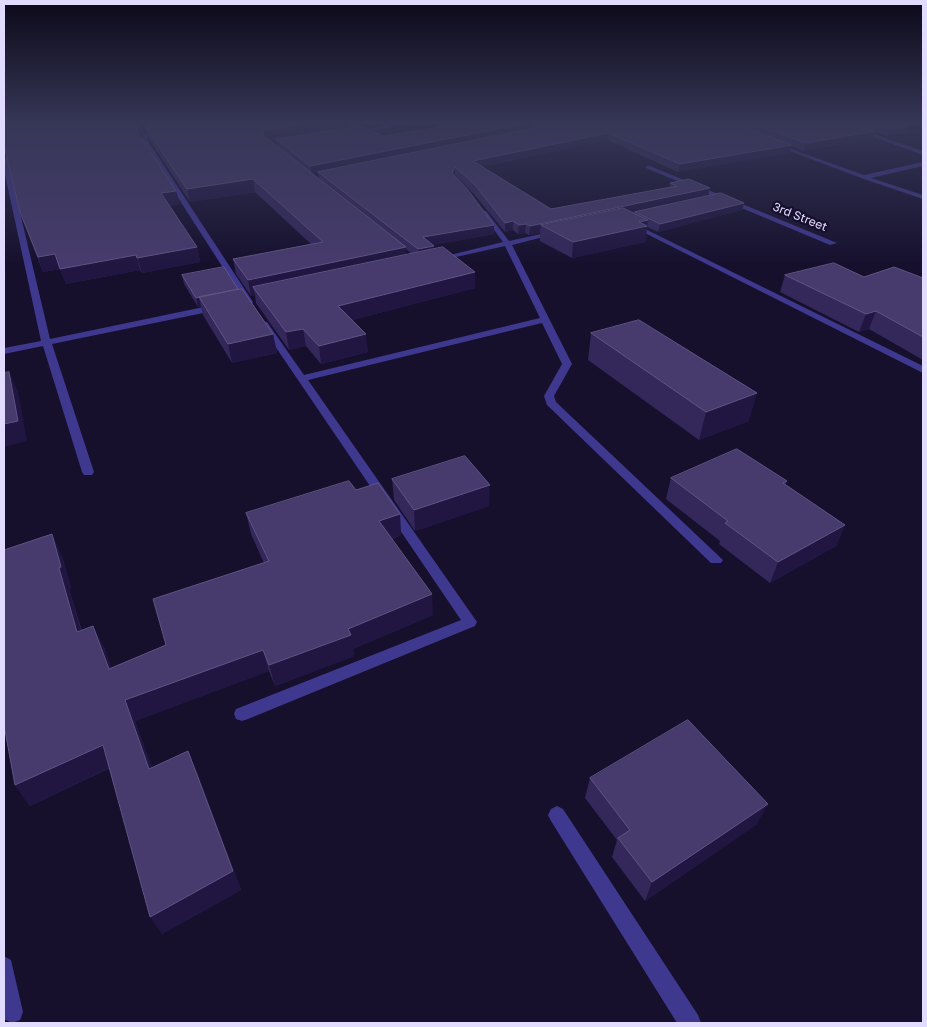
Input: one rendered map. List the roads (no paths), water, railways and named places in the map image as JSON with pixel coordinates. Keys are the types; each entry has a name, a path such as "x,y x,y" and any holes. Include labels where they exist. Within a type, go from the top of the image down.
{"street":[{"path":"7,171 46,341 88,472"},
{"path":"164,171 251,305 470,622 242,714"},
{"name":"3rd Street","path":"658,171 833,243"},
{"path":"846,171 923,197"},
{"path":"863,177 891,171"},
{"path":"703,201 722,197"},
{"path":"477,203 508,244 567,364 549,396 551,402 716,560"},
{"path":"622,219 923,370"},
{"path":"426,262 565,231"},
{"path":"4,351 229,305"},
{"path":"302,378 546,319"},
{"path":"557,815 690,1023"},
{"path":"4,967 12,1012"}]}
